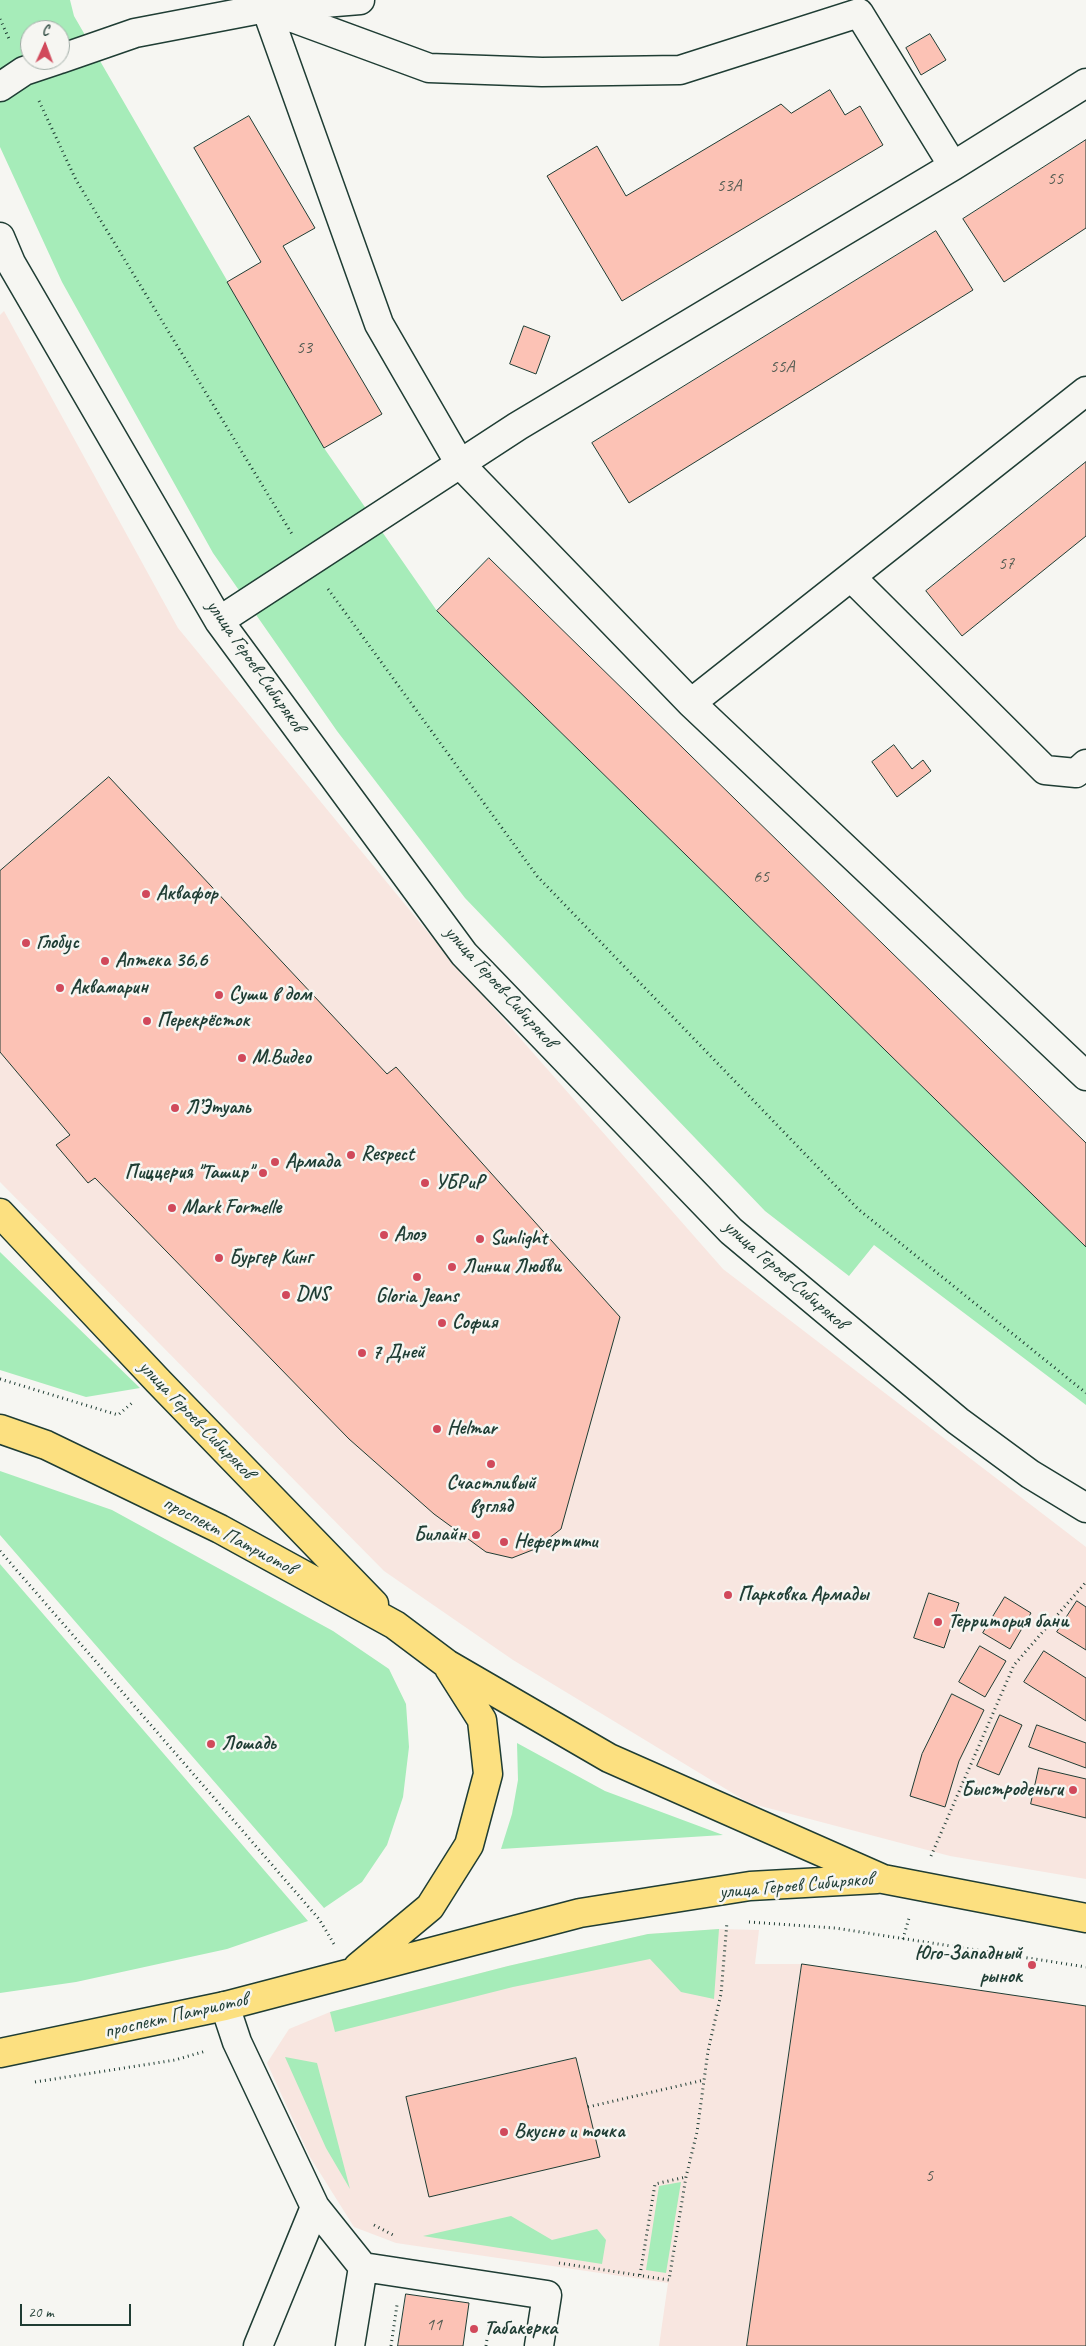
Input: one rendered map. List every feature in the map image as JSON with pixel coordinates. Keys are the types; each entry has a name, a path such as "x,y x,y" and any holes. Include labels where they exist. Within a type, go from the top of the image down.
{"highway":[{"name":"улица Героев-Сибиряков","path":"0,1213 158,1381 395,1625"},
{"name":"проспект Патриотов","path":"0,1429 46,1445 220,1528 395,1625 447,1664"},
{"path":"351,1973 430,1907 469,1845 488,1774 482,1720 447,1664"},
{"name":"улица Героев Сибиряков","path":"447,1664 608,1758 884,1879"},
{"path":"884,1879 917,1887 1086,1918"},
{"name":"улица Героев Сибиряков","path":"351,1973 580,1914 750,1886 884,1879"},
{"name":"проспект Патриотов","path":"0,2053 225,2006 351,1973"}],"street":[{"path":"70,55 136,33 266,8 360,0"},
{"path":"266,8 429,68 542,72 680,70 859,13 953,166"},
{"path":"266,8 379,324 460,464 691,703 1086,1076"},
{"path":"0,88 27,70"},
{"path":"219,621 518,426 953,166 1086,83"},
{"path":"0,237 5,271"},
{"name":"улица Героев-Сибиряков","path":"5,271 219,621 464,954 731,1231 958,1421 1030,1474 1086,1508"},
{"path":"691,703 1086,391"},
{"path":"851,577 1045,770 1076,773 1086,764"},
{"path":"225,2006 237,2042 315,2207 362,2267 547,2295 539,2346"},
{"path":"258,2346 315,2207"},
{"path":"350,2346 362,2267"}],"path":[{"path":"0,20 76,180 309,563 537,876 858,1209 1086,1393"},
{"path":"0,1379 118,1415 158,1381"},
{"path":"0,1551 319,1919 351,1973"},
{"path":"903,1939 917,1887 1014,1666 1086,1582"},
{"path":"720,1922 737,1922"},
{"path":"556,2262 669,2280 686,2177 697,2132 708,2051 721,1994 727,1922"},
{"path":"746,1922 835,1928 1086,1967"},
{"path":"29,2083 175,2060 237,2042"},
{"path":"588,2108 704,2080"},
{"path":"640,2275 655,2184 686,2177"},
{"path":"373,2224 399,2238"}],"shaded area":[{"path":"4,311 178,628 440,947 723,1269 1086,1547 1086,1879 950,1856 749,1803 513,1660 384,1571 0,1182 0,315"},
{"path":"719,1929 759,1930 755,1964 802,1964 1086,2006 1086,2346 659,2346 668,2283 396,2243 354,2227 310,2157 267,2063 289,2029 330,2012 508,1966 648,1934"}],"green space":[{"path":"0,0 70,0 74,16 324,448 437,611 1086,1247 1086,1405 874,1245 849,1276 765,1211 465,898 337,731 213,553 62,282 0,147"},
{"path":"0,1252 140,1388 86,1397 0,1370"},
{"path":"0,1471 112,1510 333,1631 389,1669 406,1704 409,1747 403,1797 387,1845 362,1882 324,1908 0,1535"},
{"path":"0,1564 308,1921 227,1949 76,1982 0,1993"},
{"path":"517,1743 605,1791 723,1835 501,1849 512,1814 518,1780"},
{"path":"719,1929 714,1999 681,1992 650,1959 513,1987 335,2032 330,2012 508,1966 648,1934"},
{"path":"285,2057 317,2063 350,2189 326,2148"},
{"path":"681,2182 666,2273 646,2270 659,2186"},
{"path":"511,2216 552,2240 597,2229 606,2240 602,2264 423,2236"}],"building":[{"path":"930,34 946,60 921,75 906,48"},
{"path":"830,90 845,115 860,106 883,145 622,301 547,176 597,146 626,196 781,104 791,113"},
{"path":"249,116 315,228 283,246 382,414 324,448 227,282 261,262 194,148"},
{"path":"1086,140 1086,228 1004,282 963,219"},
{"path":"936,231 973,290 629,503 592,443"},
{"path":"524,326 550,336 536,374 510,364"},
{"path":"1086,462 1086,536 962,636 926,591"},
{"path":"489,558 1086,1143 1086,1247 437,611"},
{"path":"894,745 912,769 923,760 931,771 897,797 872,762"},
{"name":"Армада","path":"109,777 387,1074 396,1067 620,1317 561,1529 535,1549 512,1558 486,1552 434,1514 349,1439 95,1178 88,1183 56,1145 70,1135 0,1052 0,871"},
{"path":"929,1593 959,1603 944,1648 914,1638"},
{"path":"1005,1597 1031,1613 1010,1649 983,1633"},
{"path":"1077,1601 1086,1607 1086,1650 1057,1632"},
{"path":"980,1646 1006,1661 985,1697 959,1682"},
{"path":"1044,1651 1086,1678 1086,1721 1024,1682"},
{"path":"952,1694 984,1710 959,1761 945,1807 910,1796 922,1754"},
{"path":"1000,1715 1022,1725 999,1775 977,1766"},
{"path":"1037,1725 1086,1743 1086,1768 1029,1747"},
{"path":"1039,1768 1086,1779 1086,1818 1031,1804"},
{"name":"Юго-Западный рынок","path":"802,1964 1086,2006 1086,2346 747,2346"},
{"name":"Вкусно и точка","path":"576,2058 600,2157 429,2197 406,2097"},
{"path":"406,2294 469,2303 463,2346 398,2346"}],"place":[{"name":"Аквафор","path":"146,894"},
{"name":"Глобус","path":"26,943"},
{"name":"Аптека 36,6","path":"105,961"},
{"name":"Аквамарин","path":"60,988"},
{"name":"Суши в дом","path":"219,995"},
{"name":"Перекрёсток","path":"147,1021"},
{"name":"М.Видео","path":"242,1058"},
{"name":"Л’Этуаль","path":"175,1108"},
{"name":"Respect","path":"351,1155"},
{"name":"Армада","path":"275,1162"},
{"name":"Пиццерия \"Ташир\"","path":"263,1173"},
{"name":"УБРиР","path":"425,1183"},
{"name":"Mark Formelle","path":"172,1208"},
{"name":"Алоэ","path":"384,1235"},
{"name":"Sunlight","path":"480,1239"},
{"name":"Бургер Кинг","path":"219,1258"},
{"name":"Линии Любви","path":"452,1267"},
{"name":"Gloria Jeans","path":"417,1277"},
{"name":"DNS","path":"286,1295"},
{"name":"София","path":"442,1323"},
{"name":"7 Дней","path":"362,1353"},
{"name":"Helmar","path":"437,1429"},
{"name":"Счастливый взгляд","path":"491,1464"},
{"name":"Билайн","path":"476,1535"},
{"name":"Нефертити","path":"504,1542"},
{"name":"Парковка Армады","path":"728,1595"},
{"name":"Территория бани","path":"938,1622"},
{"name":"Лошадь","path":"211,1744"},
{"name":"Быстроденьги","path":"1073,1790"},
{"name":"Юго-Западный рынок","path":"1032,1965"},
{"name":"Вкусно и точка","path":"504,2132"},
{"name":"Табакерка","path":"474,2329"}]}
